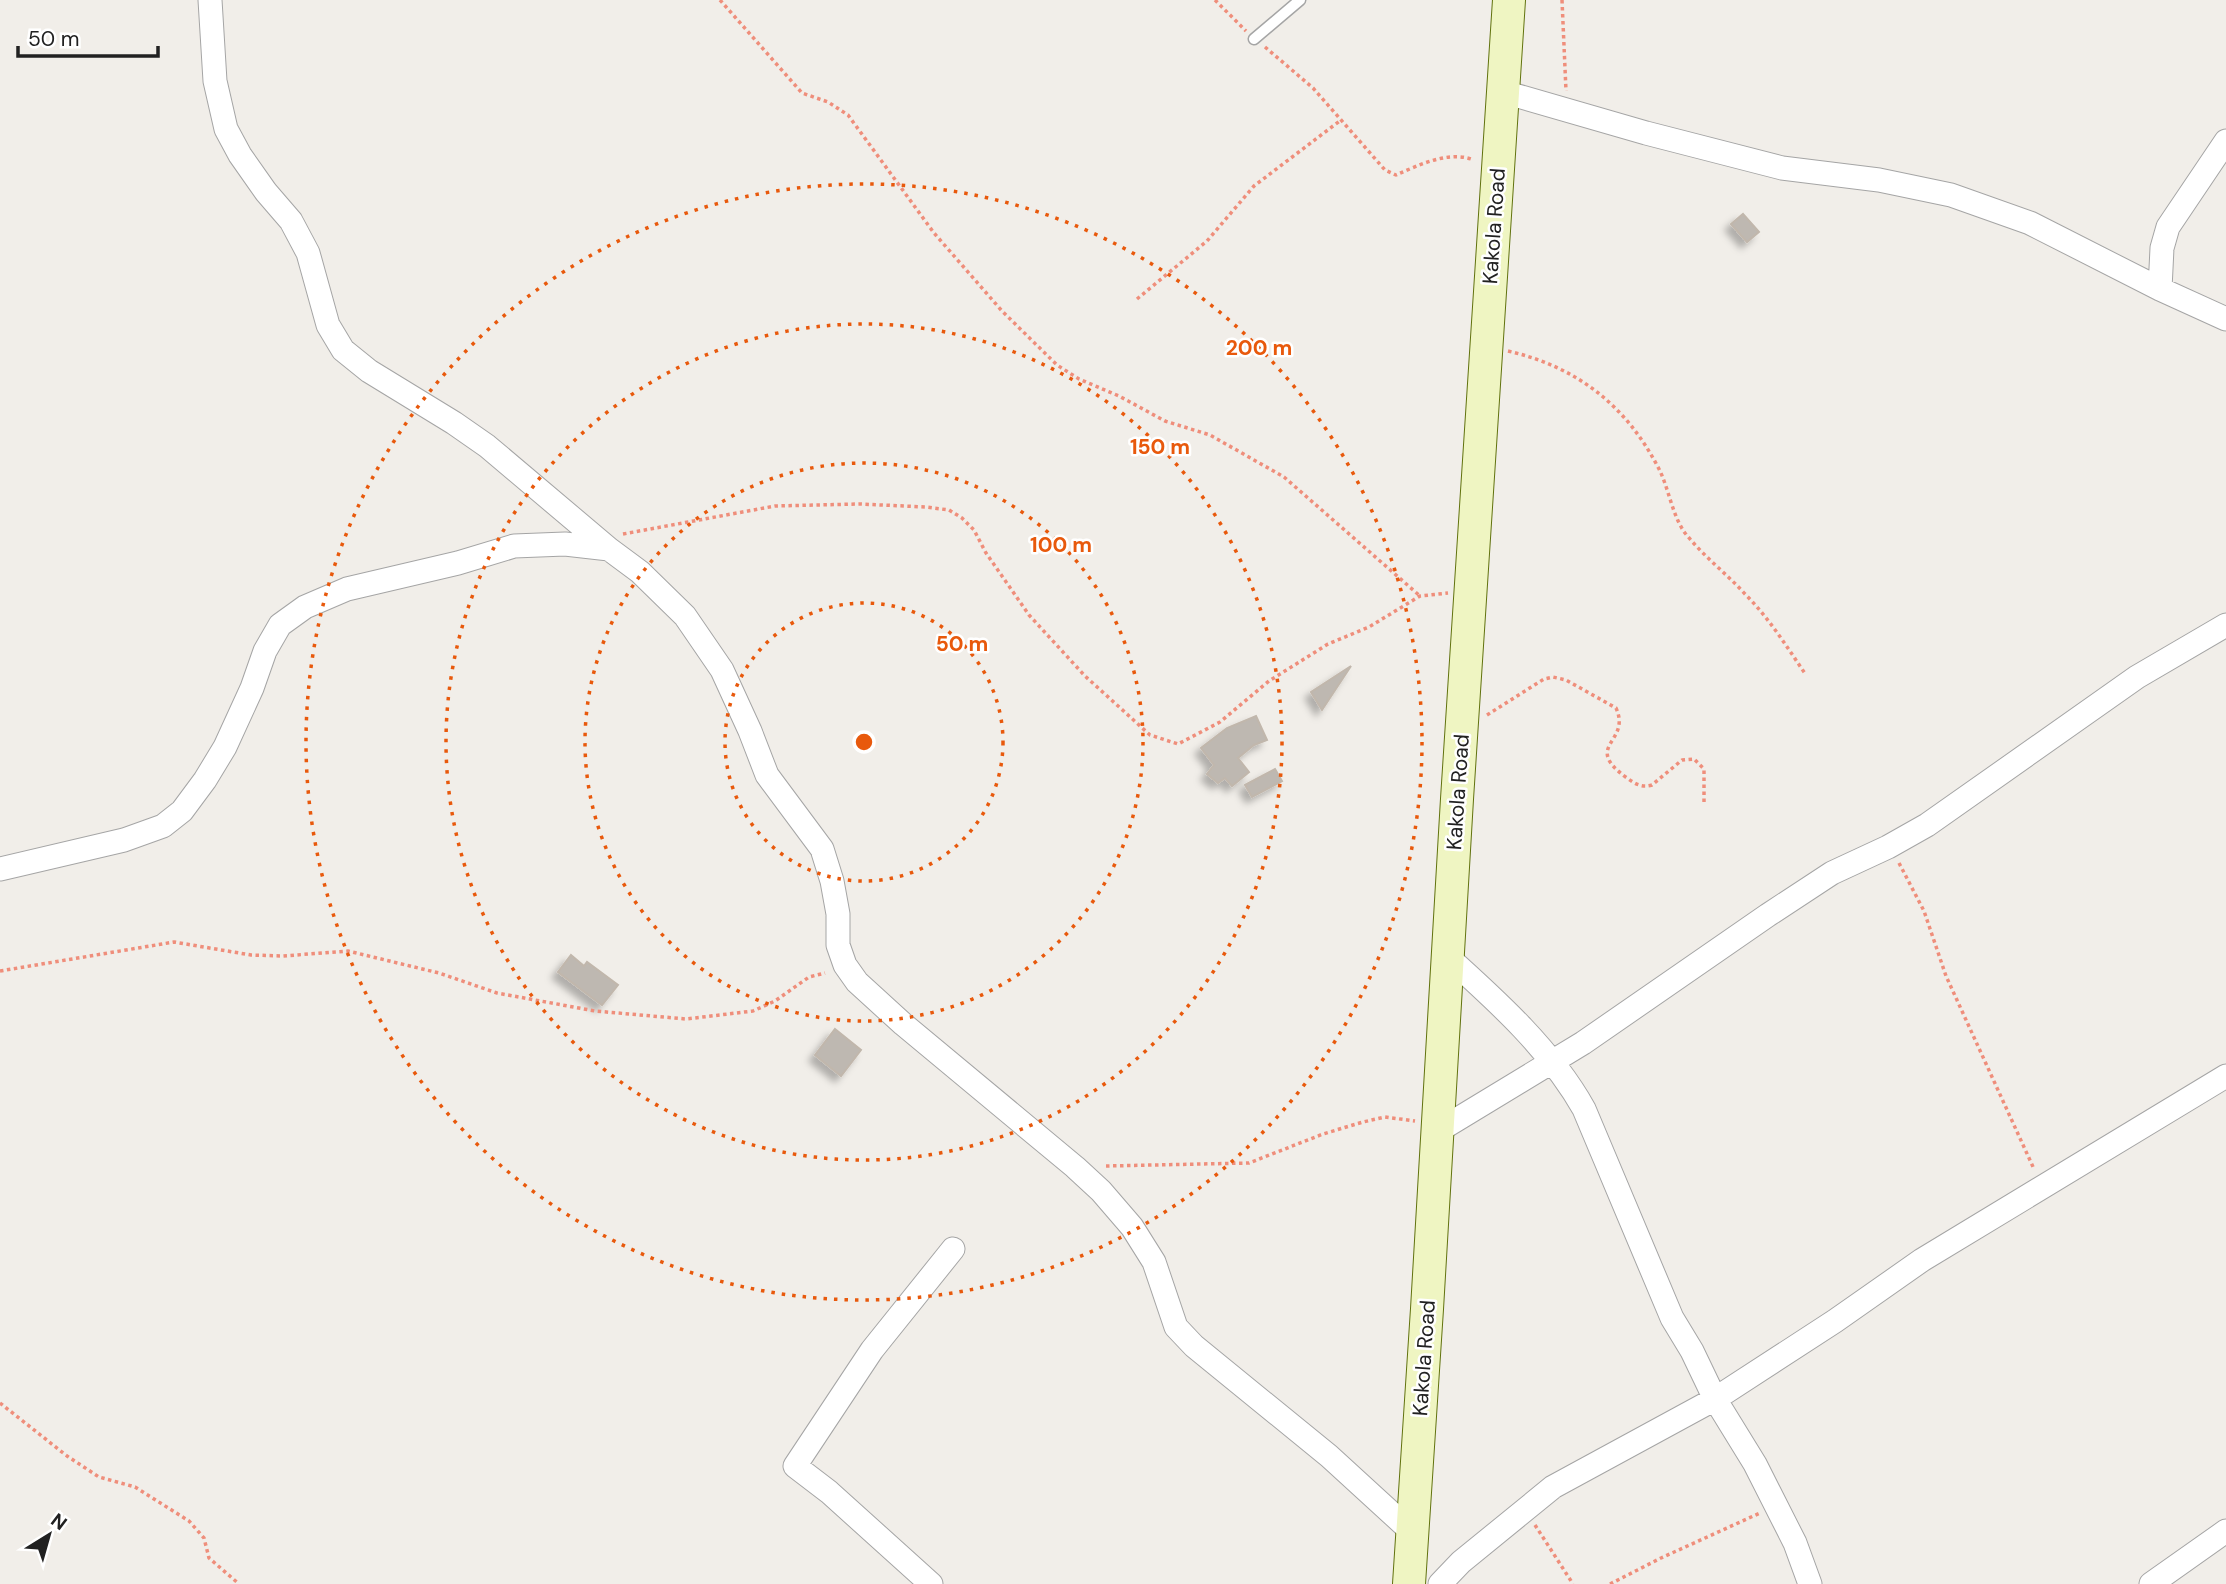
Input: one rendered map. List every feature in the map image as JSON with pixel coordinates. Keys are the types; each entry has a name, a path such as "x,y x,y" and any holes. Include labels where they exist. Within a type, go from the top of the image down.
{"main road":[{"name":"Kakola Road","path":"1409,1584 1461,732 1504,92 1505,1"}],"street":[{"path":"210,0 215,81 226,129 265,192 291,221 308,253 328,325 343,350 369,372 454,423 486,446 640,572 685,617 722,670 766,775 822,849 836,903 838,945 845,965 857,982 1101,1191 1132,1227 1154,1262 1176,1327 1194,1346 1329,1456 1412,1532"},
{"path":"1504,92 1782,168 1879,180 1951,195 2030,223 2160,289 2226,318"},
{"path":"2160,289 2162,248 2168,227 2226,141"},
{"path":"0,869 124,840 163,826 182,811 225,747 252,688 265,651 280,625 305,607 346,589 458,563 514,546 603,544"},
{"path":"1438,1133 1551,1064 1832,873 1888,847 1958,805 2137,677 2226,625"},
{"path":"1448,957 1502,1005 1571,1086 1584,1109 1661,1295 1715,1399 1755,1464 1795,1543 1810,1584"},
{"path":"1440,1584 1461,1562 1524,1509 1580,1471 1715,1399 1835,1321 1922,1260 2226,1076"},
{"path":"931,1584 829,1492 795,1466 872,1350 953,1249"},
{"path":"2151,1584 2226,1531"}],"lane":[{"path":"1254,39 1300,0"}],"path":[{"path":"720,0 802,93 828,102 848,115 934,233 1002,311 1057,365 1079,379 1119,396 1165,421 1210,435 1284,477 1420,596"},
{"path":"726,6 732,0"},
{"path":"1215,0 1254,39 1279,57 1313,88 1385,170 1396,175 1444,158 1465,156 1498,170"},
{"path":"1562,0 1568,111"},
{"path":"1137,299 1207,241 1254,186 1340,120"},
{"path":"1486,346 1552,364 1587,383 1606,399 1658,466 1683,529 1768,620 1807,675"},
{"path":"603,544 775,506 860,504 949,510 962,517 974,530 986,553 1029,615 1085,676 1150,735 1178,744 1220,722 1269,681 1328,644 1369,627 1420,596 1471,590"},
{"path":"1461,732 1544,680 1553,677 1566,680 1616,708 1620,722 1606,754 1610,765 1630,781 1646,787 1682,760 1694,759 1704,769 1704,803"},
{"path":"1888,847 1914,889 1946,976 2043,1187"},
{"path":"0,971 174,942 251,955 283,956 348,951 439,973 497,993 595,1011 686,1020 753,1011 775,1001 809,977 823,972 857,982"},
{"path":"1075,1167 1249,1163 1322,1134 1385,1117 1412,1119 1438,1133"},
{"path":"0,1403 67,1456 99,1477 135,1488 189,1521 204,1538 209,1558 239,1584"},
{"path":"1610,1584 1726,1527 1776,1507"},
{"path":"1524,1509 1573,1584"}],"building":[{"path":"1743,214 1759,232 1747,242 1731,224"},
{"path":"1351,666 1322,710 1311,692"},
{"path":"1256,716 1267,740 1254,745 1238,758 1249,772 1232,786 1225,778 1218,783 1207,774 1214,765 1201,748 1227,728"},
{"path":"1275,769 1282,781 1252,797 1245,785"},
{"path":"571,955 584,966 587,962 618,985 602,1005 558,972"},
{"path":"835,1029 861,1050 841,1076 815,1055"}]}
